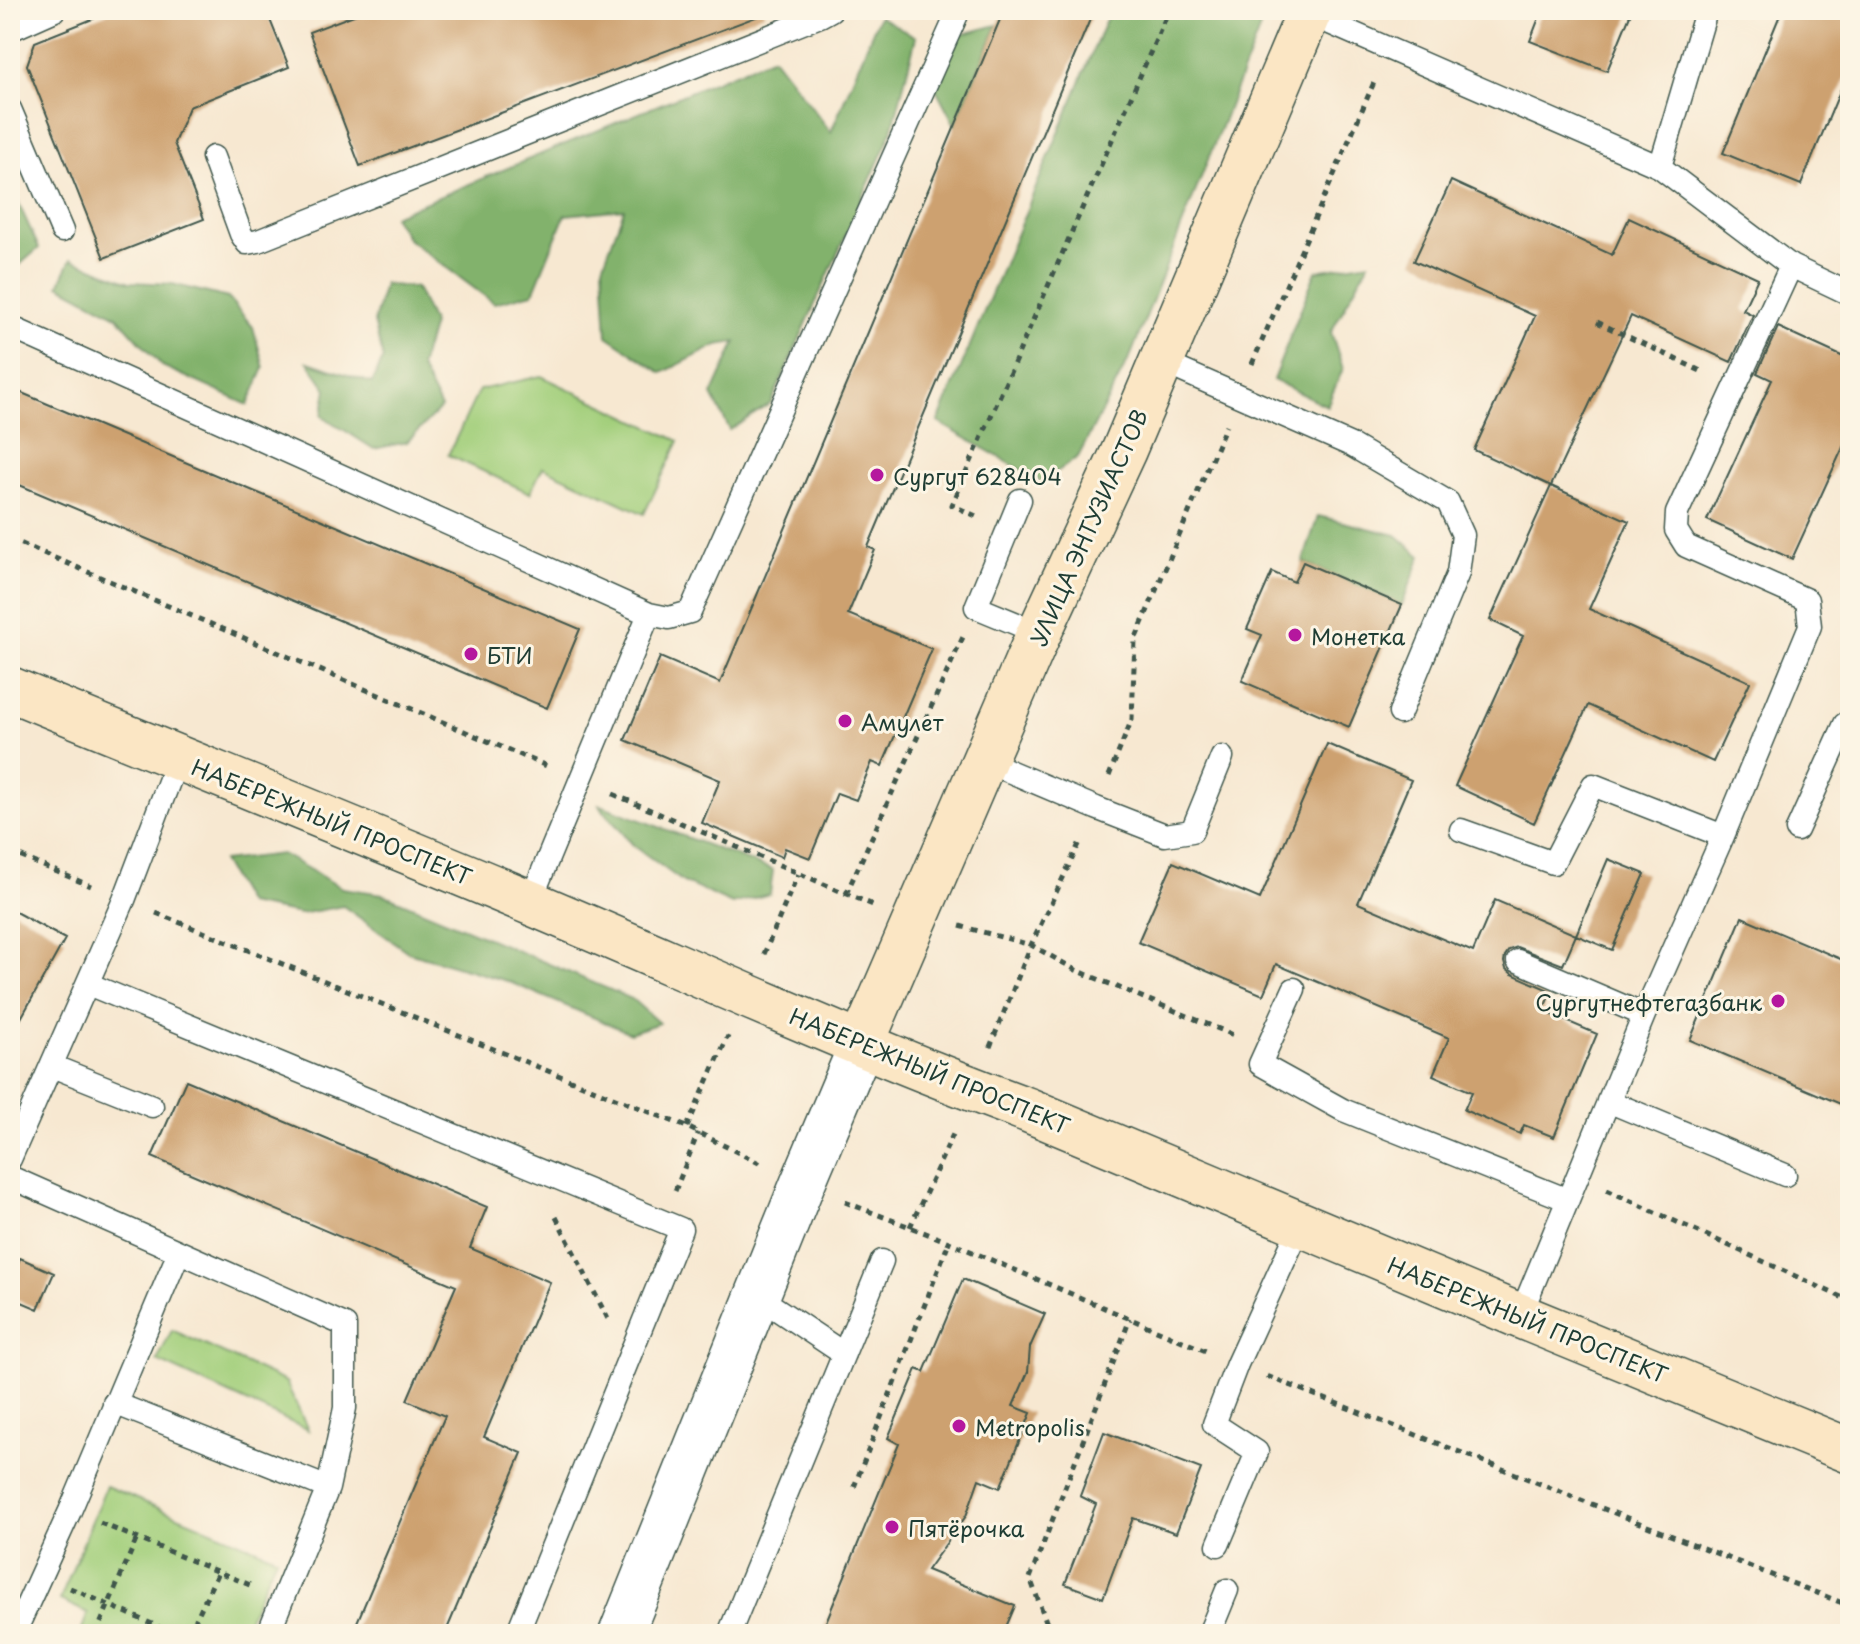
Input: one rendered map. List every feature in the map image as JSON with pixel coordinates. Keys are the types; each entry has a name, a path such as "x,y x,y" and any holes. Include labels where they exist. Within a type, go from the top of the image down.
{"main road":[{"name":"УЛИЦА ЭНТУЗИАСТОВ","path":"862,1043 1039,633 1118,464 1310,12"},
{"name":"НАБЕРЕЖНЫЙ ПРОСПЕКТ","path":"10,689 1850,1451"}],"street":[{"path":"629,1632 757,1296 862,1043"}],"lane":[{"path":"10,30 55,10"},
{"path":"213,157 241,234 247,243 258,241 831,10"},
{"path":"10,327 649,614 669,618 690,612 959,10"},
{"path":"1660,167 1704,10"},
{"path":"1310,12 1660,167 1791,266 1850,294"},
{"path":"10,109 62,231"},
{"path":"1520,1316 1810,626 1807,600 1686,546 1676,530 1677,513 1791,266"},
{"path":"1162,362 1351,445 1448,502 1463,535 1458,573 1400,713"},
{"path":"1020,500 976,607 1039,633"},
{"path":"530,902 649,614"},
{"path":"1797,830 1845,724 1850,721"},
{"path":"985,761 1165,835 1192,831 1222,757"},
{"path":"10,1159 124,900 178,758"},
{"path":"1461,830 1553,863 1593,785 1723,836"},
{"path":"1518,961 1644,1015"},
{"path":"88,984 681,1229 517,1634"},
{"path":"1294,989 1260,1064 1343,1110 1568,1200"},
{"path":"52,1066 152,1106"},
{"path":"1608,1101 1785,1175"},
{"path":"10,1177 345,1325 345,1408 328,1488 268,1634"},
{"path":"1218,1545 1257,1452 1214,1424 1237,1364 1301,1224"},
{"path":"14,1634 70,1511 179,1252"},
{"path":"729,1634 882,1261"},
{"path":"757,1296 844,1354"},
{"path":"114,1403 328,1488"},
{"path":"1209,1634 1227,1590"}],"path":[{"path":"1008,530 952,505 1169,10"},
{"path":"910,1227 974,1090 1031,945 1096,808 1132,719 1135,640 1389,49"},
{"path":"1597,322 1735,386"},
{"path":"846,894 976,607"},
{"path":"10,852 698,1133 802,1185 949,1242 1237,1364 1850,1606"},
{"path":"662,1221 698,1133"},
{"path":"531,1166 628,1359"},
{"path":"854,1487 949,1242"},
{"path":"1049,1634 1030,1578 1130,1319"},
{"path":"70,1511 282,1598"},
{"path":"96,1634 137,1538"},
{"path":"189,1634 218,1572"},
{"path":"40,1575 175,1634"}],"green space":[{"path":"1110,10 1267,10 1131,355 1078,457 1042,482 938,422"},
{"path":"879,16 916,37 892,131 771,403 730,430 712,395 736,342 717,345 662,373 607,336 603,266 624,209 565,215 533,293 494,303 408,239 393,216 773,57 831,132"},
{"path":"997,25 955,125 935,87 959,35"},
{"path":"12,189 39,248 16,268 10,265"},
{"path":"71,259 130,282 172,284 228,298 253,327 264,368 248,405 162,366 117,316 59,285"},
{"path":"1369,262 1331,332 1343,369 1327,406 1273,380 1316,271"},
{"path":"384,284 416,288 433,324 420,367 441,408 407,442 374,449 322,416 327,389 308,362 372,383 383,359 374,322"},
{"path":"541,376 679,441 644,514 543,467 530,493 448,455 479,390"},
{"path":"1318,516 1396,535 1421,556 1402,605 1303,562"},
{"path":"598,804 773,870 770,894 732,904 683,882 633,845"},
{"path":"282,854 342,888 383,894 632,999 659,1023 630,1033 507,981 408,952 343,906 300,914 247,904 222,861"},
{"path":"172,1330 286,1382 308,1430 157,1361"},
{"path":"106,1486 276,1557 242,1634 80,1634 88,1613 60,1600"}],"building":[{"path":"115,10 266,10 289,67 189,107 174,143 204,219 104,258 27,65 35,42"},
{"path":"367,10 763,10 764,14 360,166 309,32"},
{"path":"1004,10 1094,10 868,547 875,550 848,614 932,649 882,766 872,762 856,800 837,793 810,858 785,848 782,857 702,823 720,780 625,740 660,657 720,683"},
{"path":"1542,10 1632,10 1607,71 1530,41"},
{"path":"1782,10 1850,10 1850,67 1801,185 1723,153"},
{"path":"1451,181 1612,255 1629,218 1758,278 1743,310 1753,315 1731,362 1631,316 1551,486 1474,450 1535,316 1414,261"},
{"path":"1778,327 1850,360 1850,432 1792,559 1707,520 1772,380 1757,373"},
{"path":"10,388 580,629 547,708 10,481"},
{"path":"1551,486 1629,521 1589,609 1750,682 1713,762 1588,705 1534,823 1455,786 1523,636 1490,620"},
{"path":"1303,562 1402,605 1349,727 1242,681 1262,635 1247,629 1272,572 1294,582"},
{"path":"1327,744 1411,780 1358,903 1473,952 1495,900 1576,935 1563,965 1517,947 1509,950 1504,962 1512,974 1551,991 1543,1011 1597,1034 1554,1137 1524,1125 1520,1134 1464,1110 1472,1092 1433,1075 1449,1038 1276,964 1263,995 1138,942 1173,862 1260,899"},
{"path":"1608,859 1645,874 1612,950 1576,935"},
{"path":"10,909 65,939 10,1038"},
{"name":"Сургутнефтегазбанк","path":"1742,917 1850,963 1850,1108 1690,1040"},
{"path":"186,1080 487,1207 470,1248 550,1282 484,1437 522,1453 445,1634 352,1634 445,1416 407,1400 456,1286 152,1157"},
{"path":"20,1258 54,1273 38,1309 10,1297 10,1282"},
{"name":"Metropolis","path":"963,1279 1045,1314 1030,1347 1028,1372 1013,1406 1031,1413 1000,1488 979,1479 966,1516 927,1570 1015,1606 1003,1634 821,1634 899,1444 888,1438 917,1369 924,1372"},
{"path":"1104,1432 1201,1469 1176,1533 1133,1518 1103,1598 1065,1584 1096,1504 1080,1496"}],"place":[{"name":"Сургут 628404","path":"877,475"},
{"name":"Монетка","path":"1295,635"},
{"name":"БТИ","path":"471,654"},
{"name":"Амулет","path":"845,721"},
{"name":"Сургутнефтегазбанк","path":"1778,1001"},
{"name":"Metropolis","path":"959,1426"},
{"name":"Пятёрочка","path":"892,1527"}]}
